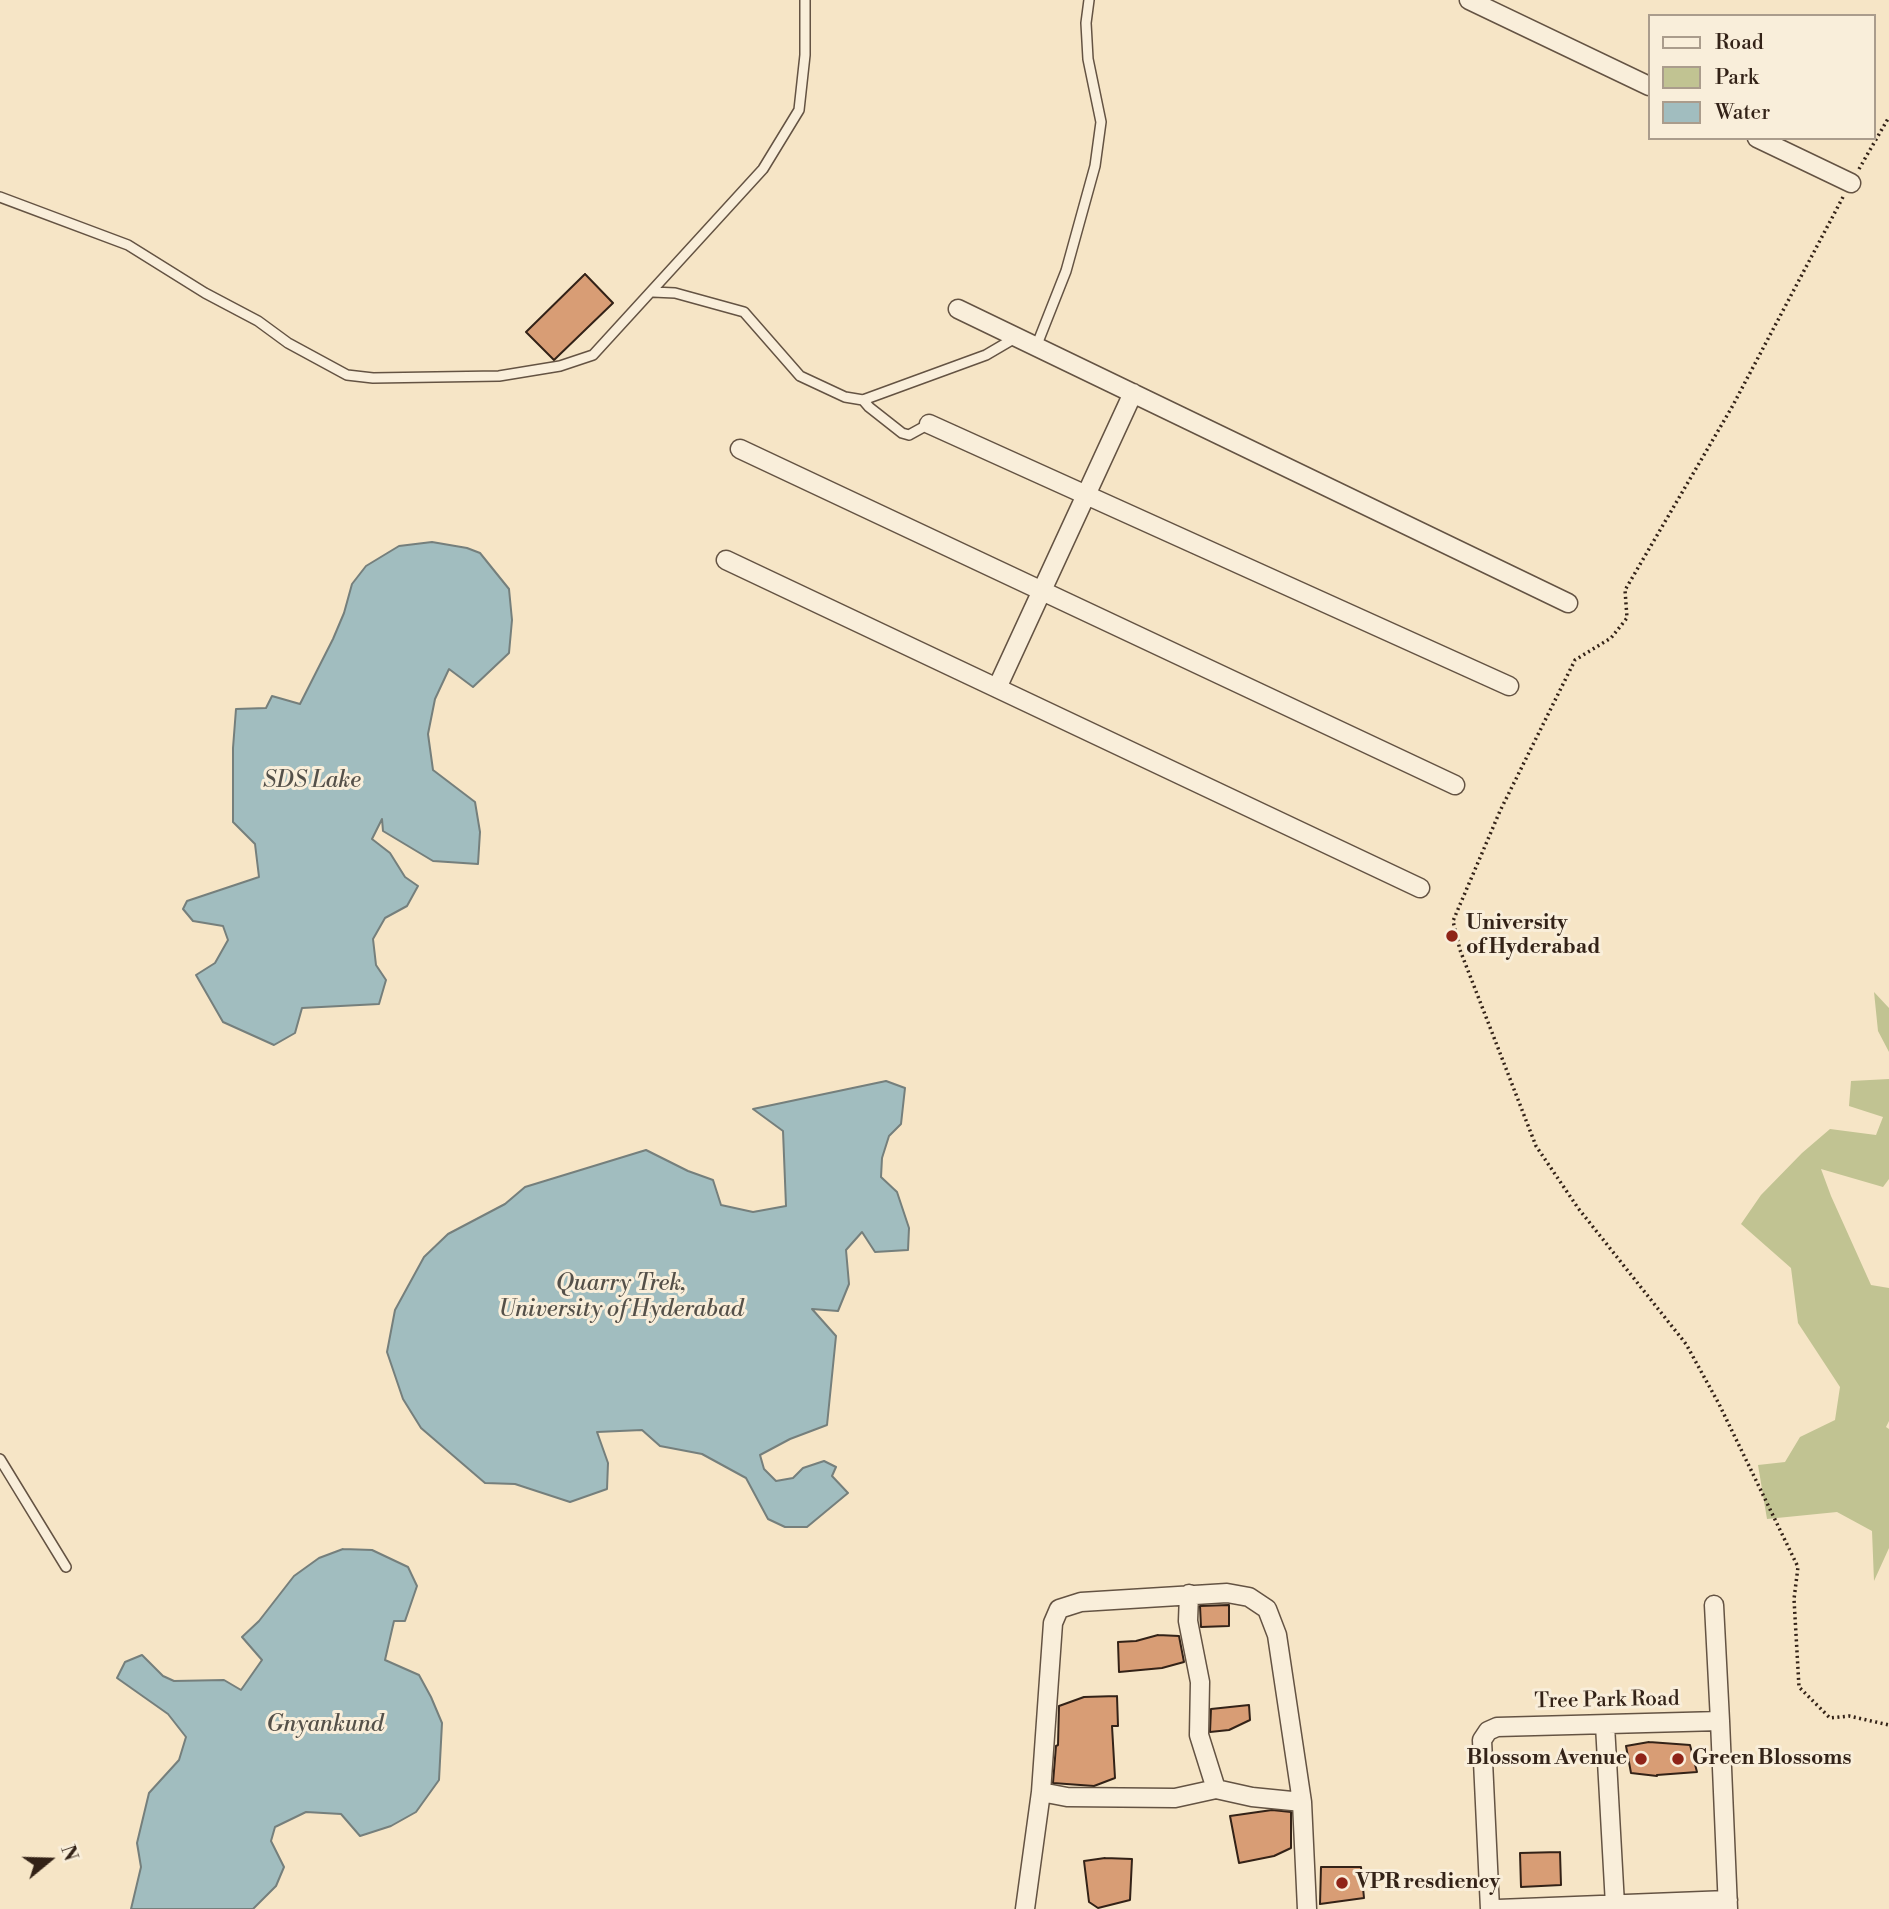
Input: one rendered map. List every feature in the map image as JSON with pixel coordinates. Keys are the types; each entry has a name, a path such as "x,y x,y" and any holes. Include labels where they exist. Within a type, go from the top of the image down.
{"street":[{"path":"1469,0 1647,85"},
{"path":"1761,140 1851,183"},
{"path":"958,309 1568,604"},
{"path":"996,688 1133,393"},
{"path":"929,424 1509,685"},
{"path":"740,449 1455,785"},
{"path":"726,560 1420,888"},
{"path":"1025,1909 1041,1792 1053,1623 1059,1609 1082,1602 1227,1593 1249,1597 1267,1609 1277,1635 1303,1802 1307,1909"},
{"path":"1189,1594 1188,1621 1200,1682 1199,1735 1216,1789"},
{"path":"1498,1909 1728,1905 1714,1605"},
{"name":"Tree Park Road","path":"1490,1909 1482,1740 1488,1731 1497,1727 1720,1721"},
{"path":"1605,1725 1615,1905"},
{"path":"1041,1792 1068,1797 1175,1797 1216,1789 1252,1797 1303,1802"}],"lane":[{"path":"0,197 128,245 205,293 257,321 316,360 347,375 499,376 560,366 593,355 763,169 799,110 805,55 805,0"},
{"path":"1036,347 1066,271 1095,166 1101,122 1088,58 1086,23 1090,0"},
{"path":"653,292 675,293 744,312 800,376 845,397 863,400 986,355 1016,337"},
{"path":"863,400 902,433 909,435 929,424"},
{"path":"0,1460 66,1567"}],"path":[{"path":"1889,117 1732,407 1625,590 1628,618 1611,638 1575,660 1500,811 1453,920 1460,950 1536,1146 1578,1208 1686,1345 1719,1404 1798,1567 1794,1599 1799,1687 1830,1718 1849,1716 1889,1725"}],"green space":[{"path":"1874,992 1889,1008 1889,1052 1878,1031"},
{"path":"1889,1079 1889,1179 1883,1187 1821,1169 1871,1285 1889,1288 1889,1421 1886,1427 1889,1429 1889,1548 1874,1581 1872,1531 1837,1512 1767,1519 1758,1465 1785,1462 1800,1437 1835,1420 1840,1387 1798,1323 1791,1268 1741,1224 1761,1195 1830,1129 1876,1135 1883,1117 1849,1106 1851,1081"}],"water":[{"name":"SDS Lake","path":"432,542 480,553 509,589 512,620 509,653 473,687 449,669 435,699 428,734 433,770 475,802 480,832 478,864 433,861 383,831 382,819 372,839 390,853 405,877 418,886 407,906 385,918 373,939 376,965 386,980 379,1004 302,1008 295,1033 274,1045 223,1022 196,975 215,963 228,940 223,926 193,921 183,909 187,901 259,877 255,844 233,822 236,709 266,708 272,696 300,704 333,639 352,584 366,566 399,546"},
{"name":"Quarry Trek, University of Hyderabad","path":"886,1081 905,1088 901,1124 889,1136 882,1158 881,1177 897,1192 909,1228 908,1250 875,1252 862,1232 846,1250 849,1284 838,1311 812,1309 836,1336 827,1425 790,1439 760,1455 764,1469 776,1481 793,1478 803,1468 824,1461 836,1467 832,1476 848,1493 807,1527 785,1527 768,1519 746,1478 702,1454 660,1446 642,1430 597,1432 608,1463 607,1489 570,1502 515,1484 485,1483 421,1428 403,1399 387,1352 395,1310 424,1257 448,1234 505,1204 525,1187 646,1150 713,1180 721,1205 753,1212 786,1206 783,1131 753,1109"},
{"name":"Gnyankund","path":"343,1549 372,1550 408,1567 417,1586 405,1621 394,1621 385,1660 419,1675 431,1697 442,1723 439,1780 416,1812 391,1826 360,1836 341,1814 306,1812 275,1827 271,1841 284,1867 276,1886 253,1909 131,1909 141,1867 137,1843 149,1793 179,1760 186,1737 168,1714 117,1678 125,1662 142,1655 163,1676 174,1681 224,1680 241,1690 262,1660 242,1637 259,1621 294,1576 319,1558"}],"building":[{"path":"585,274 613,303 554,360 526,332"},
{"path":"1229,1605 1229,1626 1201,1627 1200,1606"},
{"path":"1158,1635 1179,1636 1184,1662 1162,1668 1119,1672 1118,1642 1136,1641"},
{"path":"1117,1696 1118,1726 1112,1726 1115,1778 1094,1786 1053,1783 1059,1706 1084,1697"},
{"path":"1249,1705 1250,1720 1229,1730 1210,1732 1211,1709"},
{"path":"1649,1742 1690,1745 1697,1772 1657,1776 1631,1773 1626,1746"},
{"path":"1272,1810 1291,1812 1291,1848 1274,1856 1239,1863 1230,1816"},
{"path":"1560,1852 1561,1885 1521,1887 1520,1853"},
{"path":"1105,1858 1132,1859 1130,1900 1098,1908 1089,1902 1084,1861"},
{"name":"VPR resdiency","path":"1321,1867 1361,1867 1364,1898 1320,1904"}],"place":[{"name":"University of Hyderabad","path":"1452,936"},
{"name":"Blossom Avenue","path":"1641,1759"},
{"name":"Green Blossoms","path":"1678,1759"},
{"name":"VPR resdiency","path":"1342,1883"}]}
